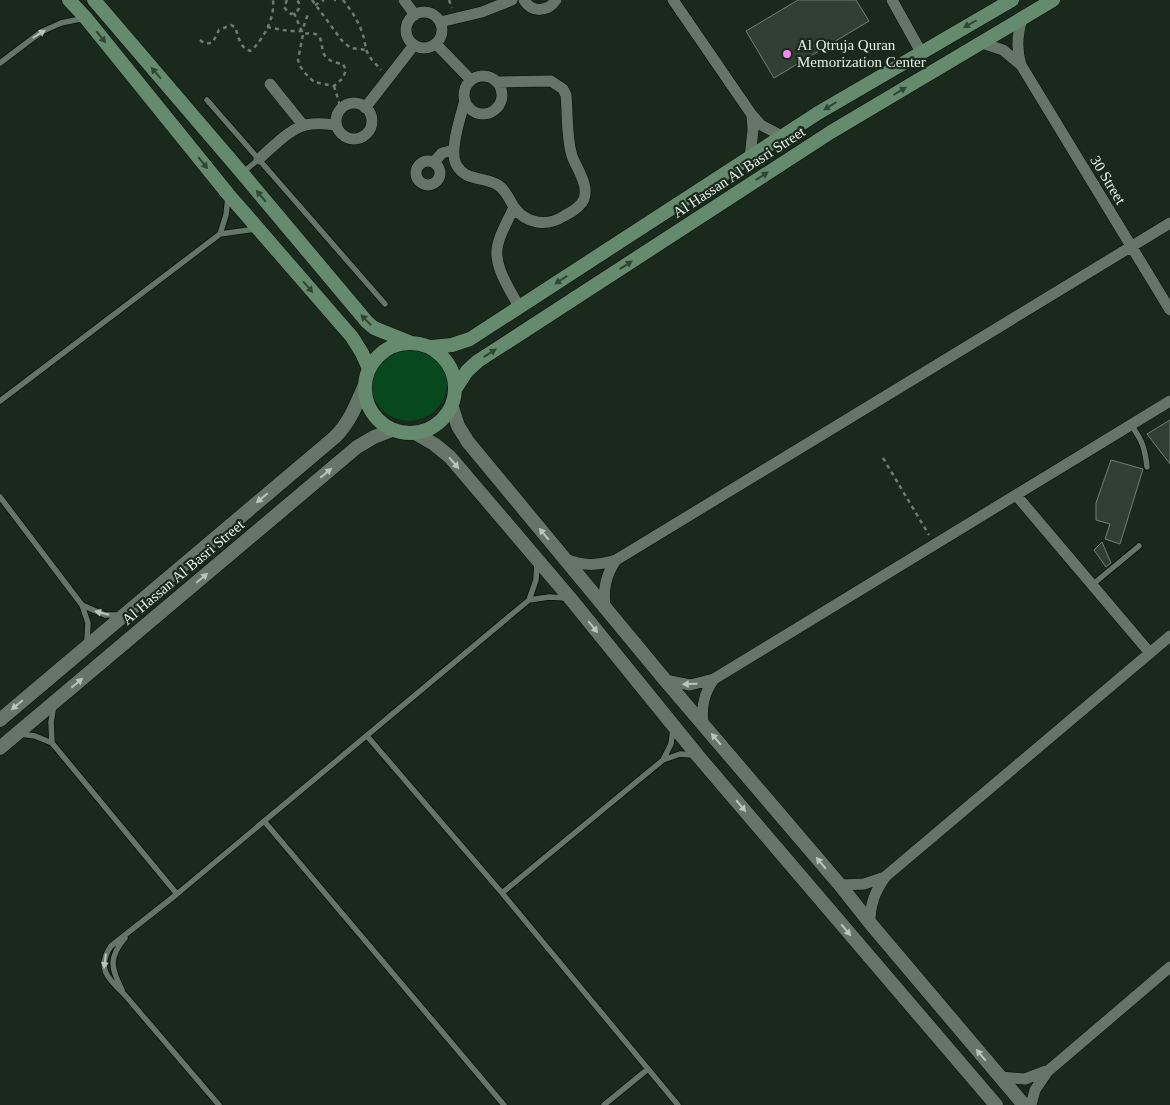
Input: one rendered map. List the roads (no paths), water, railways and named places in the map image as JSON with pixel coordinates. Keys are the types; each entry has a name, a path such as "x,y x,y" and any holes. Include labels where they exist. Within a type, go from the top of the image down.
{"main road":[{"path":"69,0 228,194 352,337 369,369"},
{"path":"94,0 367,322 390,336 432,348 442,355 449,364 456,388 452,407 446,417 437,425 416,433 392,430 381,423 372,413 366,401 364,387 369,369 375,358 396,344 409,342"},
{"name":"Al Hassan Al Basri Street","path":"432,348 452,345 470,339 782,136 921,52 1012,0"},
{"name":"Al Hassan Al Basri Street","path":"456,388 467,371 478,361 831,132 1053,0"}],"street":[{"path":"404,0 415,15"},
{"path":"440,22 482,12 512,0"},
{"path":"524,0 530,7 539,10 548,8 556,0"},
{"path":"673,0 752,116 761,125 782,136"},
{"path":"892,0 921,52"},
{"path":"429,13 440,22 442,26 441,36 436,44 423,48 414,45 408,39 406,30 409,21 415,15 429,13"},
{"name":"30 Street","path":"1022,19 1017,42 1021,65 1170,310"},
{"name":"30 Street","path":"982,43 1003,50 1021,65"},
{"path":"436,44 471,80"},
{"path":"365,108 414,45"},
{"path":"482,76 488,76 498,82 551,81 563,88 566,95 570,146 585,190 584,199 579,206 560,219 547,223 534,222 523,216 514,207 503,189 496,184 468,176 460,171 455,162 454,150 465,100 465,89 471,80 482,76"},
{"path":"465,100 473,111 480,114 493,112 502,101 501,88 498,82"},
{"path":"270,84 303,125"},
{"path":"353,103 365,108 372,119 371,128 365,135 357,139 348,138 340,133 336,125 337,116 341,109 353,103"},
{"path":"750,157 753,130 752,116"},
{"path":"259,159 294,129 303,125 336,125"},
{"path":"434,162 442,153 454,150"},
{"path":"514,207 498,243 497,258 505,280 520,307"},
{"path":"565,559 578,564 591,565 604,564 616,560 1170,223"},
{"name":"Al Hassan Al Basri Street","path":"0,720 335,437 352,415 364,387"},
{"path":"665,680 690,685 714,679 1170,401"},
{"path":"452,407 462,434 665,680 840,884 870,923 1024,1105"},
{"name":"Al Hassan Al Basri Street","path":"0,748 357,447 374,437 392,430"},
{"path":"416,433 450,457 570,598 698,756 993,1104"},
{"path":"1016,495 1150,653"},
{"path":"605,606 605,582 609,570 616,560"},
{"path":"870,923 870,910 873,898 886,876 1170,636"},
{"path":"703,723 703,700 714,679"},
{"path":"840,884 864,884 886,876"},
{"path":"1000,1077 1025,1079 1037,1076 1048,1070 1170,967"},
{"path":"1031,1105 1035,1090 1048,1070"}],"lane":[{"path":"0,63 42,32 61,23 85,18"},
{"path":"207,100 385,304"},
{"path":"242,173 259,159"},
{"path":"220,234 226,215 228,194"},
{"path":"0,401 220,234 258,229"},
{"path":"1131,425 1141,438 1146,467"},
{"path":"0,497 82,605 88,623 86,647"},
{"path":"1092,585 1139,546"},
{"path":"219,1105 124,994 114,973 113,957 116,950 131,931 528,600 536,580 537,559"},
{"path":"528,600 549,597 570,598"},
{"path":"82,605 105,614 124,615"},
{"path":"52,743 51,722 55,702"},
{"path":"663,760 671,744 673,726"},
{"path":"18,733 36,736 52,743 177,894"},
{"path":"367,736 502,893 678,1105"},
{"path":"502,893 663,760 680,754 698,756"},
{"path":"264,821 504,1105"},
{"path":"604,1105 648,1069"}],"place":[{"name":"Al Qtruja Quran Memorization Center","path":"787,54"}]}
